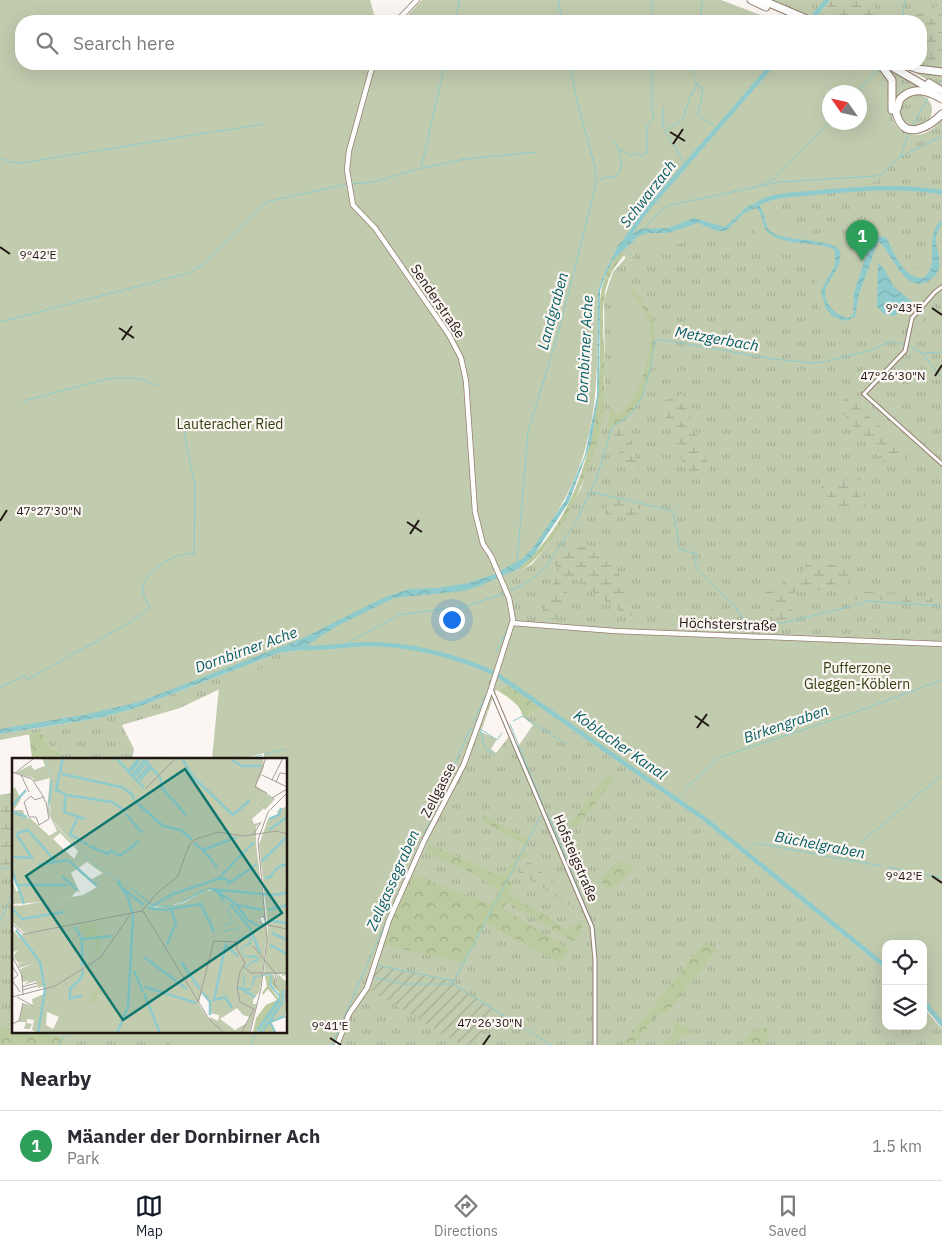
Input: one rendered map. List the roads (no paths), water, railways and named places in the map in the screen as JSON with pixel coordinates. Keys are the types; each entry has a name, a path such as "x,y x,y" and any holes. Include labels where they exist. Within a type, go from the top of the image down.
{"highway":[{"path":"751,0 790,15"},
{"path":"762,0 793,15"},
{"path":"884,70 892,80 895,117 903,129 912,133 926,131 942,118"},
{"path":"896,70 942,98"},
{"path":"907,70 942,90"},
{"path":"926,70 942,72"},
{"path":"895,117 897,104 908,92 925,91 942,98"},
{"path":"895,117 905,127 914,130 925,128 942,114"}],"main road":[{"path":"403,15 417,0"},
{"name":"Senderstraße","path":"371,70 349,151 347,170 353,205 375,228 449,335 461,358 466,381 475,512 483,542 506,590 512,623"},
{"name":"Höchsterstraße","path":"512,623 615,631 942,644"},
{"name":"Zellgasse","path":"337,1045 349,1014 368,988 389,920 424,840 464,764 512,623"}],"street":[{"path":"942,287 934,292 912,318 905,351 864,394 942,464"},
{"name":"Hofsteigstraße","path":"491,689 592,927 595,960 595,1045"}],"water":[{"path":"760,202 758,204 768,229 773,233 790,238 832,245 839,249 839,264 827,286 825,296 833,310 848,318 853,315 854,293 869,246 876,236 886,237 896,257 909,274 923,278 931,266 933,234 942,220 936,237 939,260 938,270 936,275 930,280 921,284 912,282 898,269 878,242 859,294 855,317 846,321 832,316 826,309 821,291 835,265 835,250 819,245 786,241 770,234 765,229 761,214 756,208 744,213 726,231 717,231 698,223 668,233 648,233 639,236 613,260 600,291 599,393 591,442 569,502 533,556 518,569 463,591 394,598 337,626 300,650 279,653 133,709 99,718 0,734 0,729 88,714 139,702 301,639 383,598 409,589 438,588 468,583 492,575 522,559 532,549 565,501 585,455 597,396 598,291 619,244 639,229 668,228 694,218 725,227 748,206"},
{"path":"878,264 883,267 894,287 914,303 900,307 899,312 894,316 884,314 877,307"}],"waterway":[{"path":"456,15 460,0"},
{"name":"Landgraben","path":"558,0 561,15"},
{"path":"652,0 652,15"},
{"name":"Schwarzach","path":"815,15 827,0"},
{"path":"903,15 905,0"},
{"path":"701,15 702,2"},
{"path":"351,184 374,182 421,168 444,70"},
{"name":"Landgraben","path":"517,563 528,432 558,334 596,184 595,167 577,101 571,70"},
{"path":"597,182 604,178 615,177 620,172 619,152 621,149 630,156 634,153 642,156 647,153 647,127 653,116 652,70"},
{"path":"693,75 694,70"},
{"name":"Schwarzach","path":"625,241 644,213 768,70"},
{"path":"864,85 878,70"},
{"path":"694,79 697,85 702,88 698,116 714,125"},
{"path":"938,84 942,81"},
{"path":"667,130 683,119 690,97 697,85"},
{"path":"913,125 929,96"},
{"path":"663,107 663,127 683,161"},
{"path":"214,132 264,124"},
{"path":"645,228 659,212 670,205 756,187 774,179 822,130"},
{"path":"97,151 211,132"},
{"path":"900,157 909,133"},
{"path":"760,186 780,182 875,176 883,173 900,157 942,136"},
{"path":"615,142 618,150"},
{"path":"0,158 22,163 94,151"},
{"path":"422,168 465,159 537,152"},
{"path":"0,322 189,273 202,265 266,202 347,184"},
{"path":"756,205 762,201 783,196 845,190 893,188 942,192"},
{"name":"Metzgerbach","path":"509,591 531,580 545,568 575,524 596,480 612,427 630,415 642,398 651,366 655,341 658,339 773,359 812,363 824,362"},
{"name":"Metzgerbach","path":"827,361 868,351 893,341 905,345"},
{"name":"Metzgerbach","path":"909,346 922,353 942,378"},
{"path":"923,353 942,352"},
{"path":"23,401 111,378 137,378 159,386"},
{"path":"54,665 132,621 150,607 143,591 146,579 157,568 172,558 180,555 194,554 195,486 183,427"},
{"path":"592,492 673,511 676,528"},
{"path":"677,530 679,549 697,554 695,564 698,569 736,608 741,616 748,621 782,623 852,606"},
{"path":"342,646 399,615 467,606 505,593"},
{"path":"855,605 867,601 942,606"},
{"path":"496,652 509,626"},
{"name":"Koblacher Kanal","path":"297,648 366,644 399,646 432,652 496,674 706,820 882,964"},
{"path":"0,687 26,675 27,680 50,667"},
{"name":"Birkengraben","path":"721,757 853,713 942,680"},
{"path":"474,722 485,696"},
{"name":"Landgraben","path":"513,721 523,716 566,744"},
{"path":"510,724 545,810"},
{"name":"Zellgassegraben","path":"393,906 470,729 474,728"},
{"path":"480,729 485,748 495,755"},
{"name":"Landgraben","path":"482,730 497,740 502,733"},
{"path":"265,754 285,749"},
{"path":"252,758 262,755"},
{"name":"Birkengraben","path":"685,789 719,757"},
{"path":"860,843 942,775"},
{"name":"Birkengraben","path":"676,798 682,792"},
{"path":"548,814 595,931 596,951"},
{"path":"453,983 541,816"},
{"name":"Büchelgraben","path":"755,843 881,866"},
{"name":"Büchelgraben","path":"746,852 753,845"},
{"path":"852,861 857,848"},
{"path":"0,869 12,867"},
{"name":"Büchelgraben","path":"888,867 942,878"},
{"path":"0,922 12,895"},
{"name":"Zellgassegraben","path":"332,1045 387,919"},
{"path":"376,965 453,981"},
{"path":"373,977 404,984 453,984 551,1045"},
{"name":"Koblacher Kanal","path":"927,1006 942,1024"},
{"path":"58,1045 66,1032"},
{"path":"250,1045 256,1032"}],"place":[{"name":"Mäander der Dornbirner Ach","path":"862,261"}],"water label":[{"name":"Dornbirner Ache","path":"585,349"},
{"name":"Dornbirner Ache","path":"246,650"}],"park label":[{"name":"Lauteracher Ried","path":"230,424"},
{"name":"Pufferzone Gleggen-Köblern","path":"857,676"}]}
